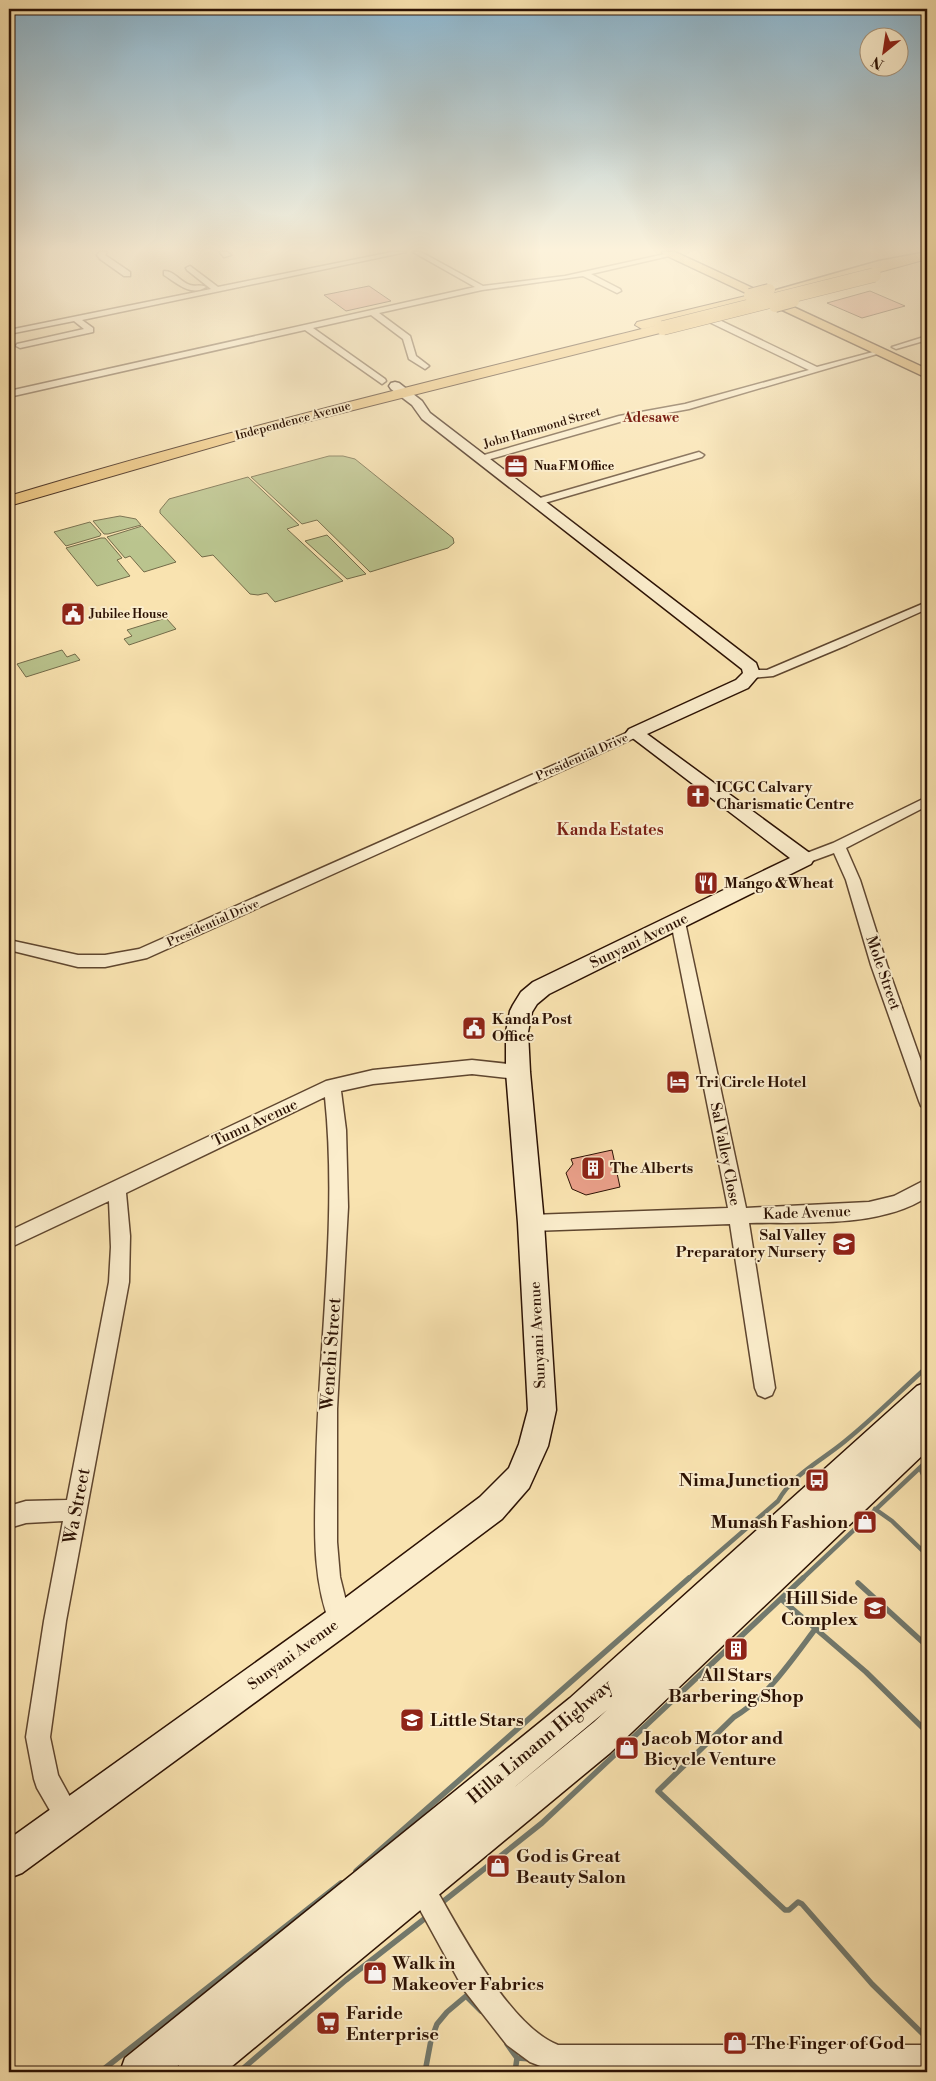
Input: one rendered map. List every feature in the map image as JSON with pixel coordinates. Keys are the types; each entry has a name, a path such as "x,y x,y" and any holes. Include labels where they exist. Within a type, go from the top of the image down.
{"highway":[{"name":"Independence Avenue","path":"9,501 215,441 366,402 424,392 435,383 567,349"},
{"name":"Independence Avenue","path":"9,493 172,446 402,395 569,349"}],"main road":[{"path":"862,349 927,374"},
{"path":"874,349 927,374"},
{"path":"890,349 927,366"},
{"path":"899,349 927,366"}],"street":[{"path":"9,394 208,349"},
{"path":"337,349 402,395 480,459 746,662 750,666 752,674 769,673 843,644 927,605"},
{"path":"409,349 410,356 414,361 425,366"},
{"path":"773,349 816,370"},
{"name":"John Hammond Street","path":"480,459 622,418 686,407 872,354"},
{"path":"537,502 699,455"},
{"name":"Presidential Drive","path":"9,945 78,962 105,961 142,954 742,684 752,674"},
{"path":"635,733 804,859"},
{"name":"Sunyani Avenue","path":"9,1860 340,1621 491,1508 519,1478 533,1446 542,1410 531,1223 518,1072 517,1032 521,1011 534,992 804,859 838,846 927,801"},
{"name":"Mole Street","path":"838,846 853,880 879,965 927,1101"},
{"name":"Sal Valley Close","path":"678,922 738,1215 765,1388"},
{"name":"Tumu Avenue","path":"9,1240 332,1086 373,1076 458,1068 472,1067 518,1072"},
{"name":"Wenchi Street","path":"332,1086 337,1130 339,1207 327,1409 326,1542 329,1577 340,1621"},
{"name":"Kade Avenue","path":"531,1223 878,1210 903,1201 927,1187"},
{"name":"Wa Street","path":"68,1817 46,1780 38,1737 55,1621 119,1282 122,1252 121,1217 116,1189"},
{"name":"Hilla Limann Highway","path":"139,2072 582,1710 927,1396"},
{"path":"195,2072 598,1741 927,1431"},
{"path":"9,1517 26,1512 77,1510"},
{"path":"420,1886 474,1980 517,2035 540,2052 558,2059 927,2059"}],"green space":[{"path":"329,456 343,456 355,459 453,538 454,543 448,548 370,572 317,520 302,524 251,477"},
{"path":"248,477 299,525 287,529 343,581 275,602 267,593 250,594 213,555 202,557 160,513 160,510 169,499"},
{"path":"120,516 136,519 141,525 104,534 93,521"},
{"path":"90,522 101,534 100,536 66,546 54,532"},
{"path":"142,526 176,562 144,572 130,556 125,558 107,537"},
{"path":"327,535 366,574 347,579 305,541"},
{"path":"105,538 122,558 117,560 130,576 97,586 66,548"},
{"path":"166,618 176,629 129,645 124,639 132,636 127,630"},
{"path":"62,650 67,657 75,654 80,660 26,677 17,664"}],"building":[{"name":"The Alberts","path":"612,1150 620,1187 586,1195 572,1189 566,1173 573,1164 571,1159"}],"waterway":[{"path":"688,1579 778,1501 784,1491 799,1475 855,1433 927,1367"},
{"path":"876,1509 927,1461"},
{"path":"920,1468 927,1483"},
{"path":"802,1579 876,1509"},
{"path":"876,1509 892,1521 927,1555"},
{"path":"356,1871 689,1578"},
{"path":"440,1904 542,1823 803,1578"},
{"path":"858,1583 927,1646"},
{"path":"781,1599 816,1629"},
{"path":"816,1629 866,1672 927,1732"},
{"path":"816,1629 768,1689 734,1717 658,1791 785,1910 789,1910 798,1902 802,1904 872,1984 927,2038"},
{"path":"100,2072 341,1883"},
{"path":"239,2072 346,1980 428,1916"},
{"path":"425,2072 431,2040 437,2024 447,2012 466,1996 481,2011"},
{"path":"507,2044 517,2058"},
{"path":"515,2072 517,2058"},
{"path":"517,2058 531,2059"},
{"path":"878,2072 887,2072"}],"place":[{"name":"Nua FM Office","path":"516,466"},
{"name":"Jubilee House","path":"73,614"},
{"name":"ICGC Calvary Charismatic Centre","path":"698,796"},
{"name":"Mango &Wheat","path":"706,883"},
{"name":"Kanda Post Office","path":"474,1028"},
{"name":"Tri Circle Hotel","path":"678,1082"},
{"name":"The Alberts","path":"593,1168"},
{"name":"Sal Valley Preparatory Nursery","path":"844,1244"},
{"name":"Nima Junction","path":"817,1480"},
{"name":"Munash Fashion","path":"865,1522"},
{"name":"Hill Side Complex","path":"875,1608"},
{"name":"All Stars Barbering Shop","path":"736,1649"},
{"name":"Little Stars","path":"412,1720"},
{"name":"Jacob Motor and Bicycle Venture","path":"627,1748"},
{"name":"God is Great Beauty Salon","path":"498,1866"},
{"name":"Walk in Makeover Fabrics","path":"375,1973"},
{"name":"Faride Enterprise","path":"328,2023"},
{"name":"The Finger of God","path":"735,2043"}],"district":[{"name":"Adesawe","path":"651,418"},
{"name":"Kanda Estates","path":"610,830"}]}
